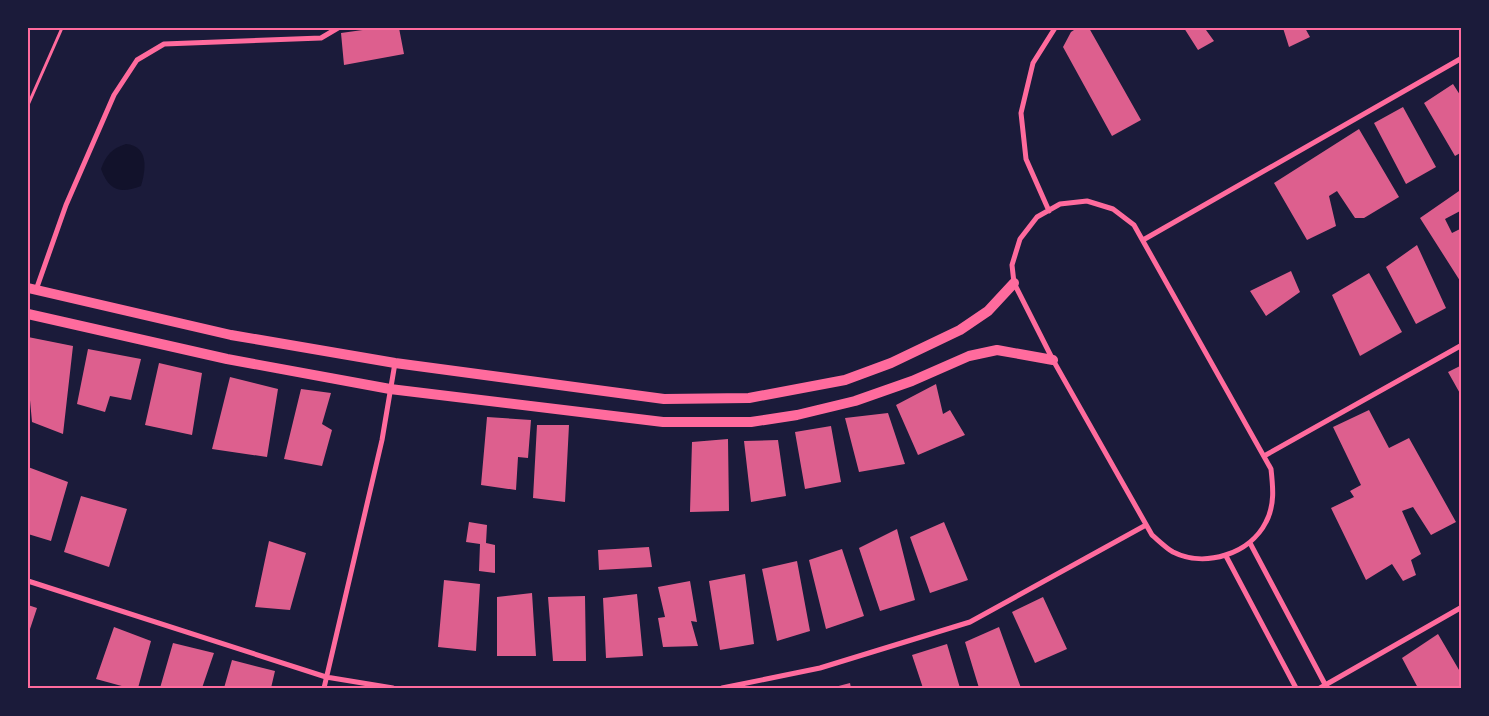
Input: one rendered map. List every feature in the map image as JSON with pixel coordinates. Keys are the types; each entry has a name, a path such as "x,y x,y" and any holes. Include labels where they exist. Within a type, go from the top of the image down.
{"main road":[{"path":"32,289 231,335 395,363 664,399 748,398 845,380 891,363 960,330 988,311 1014,283"},
{"path":"28,314 227,360 390,389 663,422 751,422 798,416 855,401 912,381 969,356 997,350 1052,360"}],"street":[{"path":"32,289 114,95 137,60 164,44 321,38 338,28"},
{"path":"1049,210 1026,159 1020,112 1033,63 1055,28"},
{"path":"1143,240 1462,58"},
{"path":"1088,201 1113,209 1134,226 1143,240 1271,469 1274,496 1266,522 1250,543 1226,556 1199,559 1173,552 1152,535 1052,360 1014,283 1012,265 1020,239 1036,217 1060,204 1088,201"},
{"path":"1264,456 1462,345"},
{"path":"324,688 382,440 395,363"},
{"path":"722,688 820,668 970,622 1146,525"},
{"path":"1250,543 1324,688 1462,607"},
{"path":"1226,556 1296,688"},
{"path":"28,581 326,677 393,688"}],"path":[{"path":"28,105 62,28"}],"shaded area":[{"path":"126,144 139,149 145,166 141,186 121,190 116,189 108,182 101,169 110,153"}],"building":[{"path":"377,28 399,28 404,54 344,65 341,33"},
{"path":"1077,28 1089,28 1141,120 1112,136 1063,47 1071,32"},
{"path":"1184,28 1210,28 1206,30 1214,41 1198,50"},
{"path":"1283,28 1305,28 1310,37 1289,47"},
{"path":"1453,84 1462,98 1462,152 1455,156 1424,103"},
{"path":"1403,107 1436,167 1406,184 1374,123"},
{"path":"1359,129 1399,197 1364,218 1355,218 1337,191 1329,196 1336,226 1307,240 1274,183"},
{"path":"1459,191 1462,195 1462,210 1445,219 1452,233 1462,228 1462,284 1420,218"},
{"path":"1417,245 1446,308 1416,324 1386,267"},
{"path":"1291,271 1300,292 1266,316 1250,291"},
{"path":"1369,273 1402,332 1360,356 1332,295"},
{"path":"28,337 73,346 63,434 32,422 28,388"},
{"path":"88,349 141,359 131,400 110,396 105,412 77,404"},
{"path":"159,363 202,373 192,435 145,425"},
{"path":"1462,365 1462,397 1448,372"},
{"path":"230,377 278,389 267,457 212,449"},
{"path":"936,384 943,414 950,410 965,435 918,455 896,405"},
{"path":"301,389 331,393 322,424 332,430 322,466 284,459"},
{"path":"1369,410 1389,448 1409,438 1456,522 1431,535 1413,507 1402,511 1421,554 1411,560 1416,575 1403,581 1392,564 1366,580 1331,508 1354,497 1350,491 1361,485 1333,427"},
{"path":"888,413 905,464 859,472 845,418"},
{"path":"487,417 531,420 528,458 518,457 516,490 481,485"},
{"path":"537,425 569,425 565,502 533,498"},
{"path":"831,426 841,482 805,489 795,432"},
{"path":"728,439 729,511 690,512 692,442"},
{"path":"778,440 786,496 751,502 744,441"},
{"path":"28,467 68,482 51,541 28,534"},
{"path":"81,496 127,509 109,567 64,552"},
{"path":"469,522 487,525 486,543 495,545 495,573 479,571 480,544 466,542"},
{"path":"944,522 968,580 930,593 910,537"},
{"path":"897,529 915,600 880,611 859,548"},
{"path":"269,541 306,553 290,610 255,607"},
{"path":"649,547 652,567 599,570 598,550"},
{"path":"842,549 864,616 826,629 809,560"},
{"path":"797,561 810,631 777,641 762,569"},
{"path":"745,574 754,644 720,650 709,581"},
{"path":"444,580 480,584 476,651 438,647"},
{"path":"690,581 697,622 691,621 698,646 663,647 658,618 665,617 658,587"},
{"path":"532,593 536,656 497,656 497,597"},
{"path":"637,594 643,656 606,658 603,598"},
{"path":"585,596 586,661 553,661 548,597"},
{"path":"1043,597 1067,649 1035,663 1012,612"},
{"path":"28,605 37,608 28,635"},
{"path":"114,627 151,641 138,688 129,688 96,679"},
{"path":"999,627 1021,688 979,688 965,642"},
{"path":"1438,634 1462,675 1462,688 1418,688 1402,658"},
{"path":"173,643 214,653 202,688 160,688"},
{"path":"947,644 960,688 923,688 912,655"},
{"path":"232,660 275,671 271,688 224,688"},
{"path":"850,683 851,688 831,688"}]}
